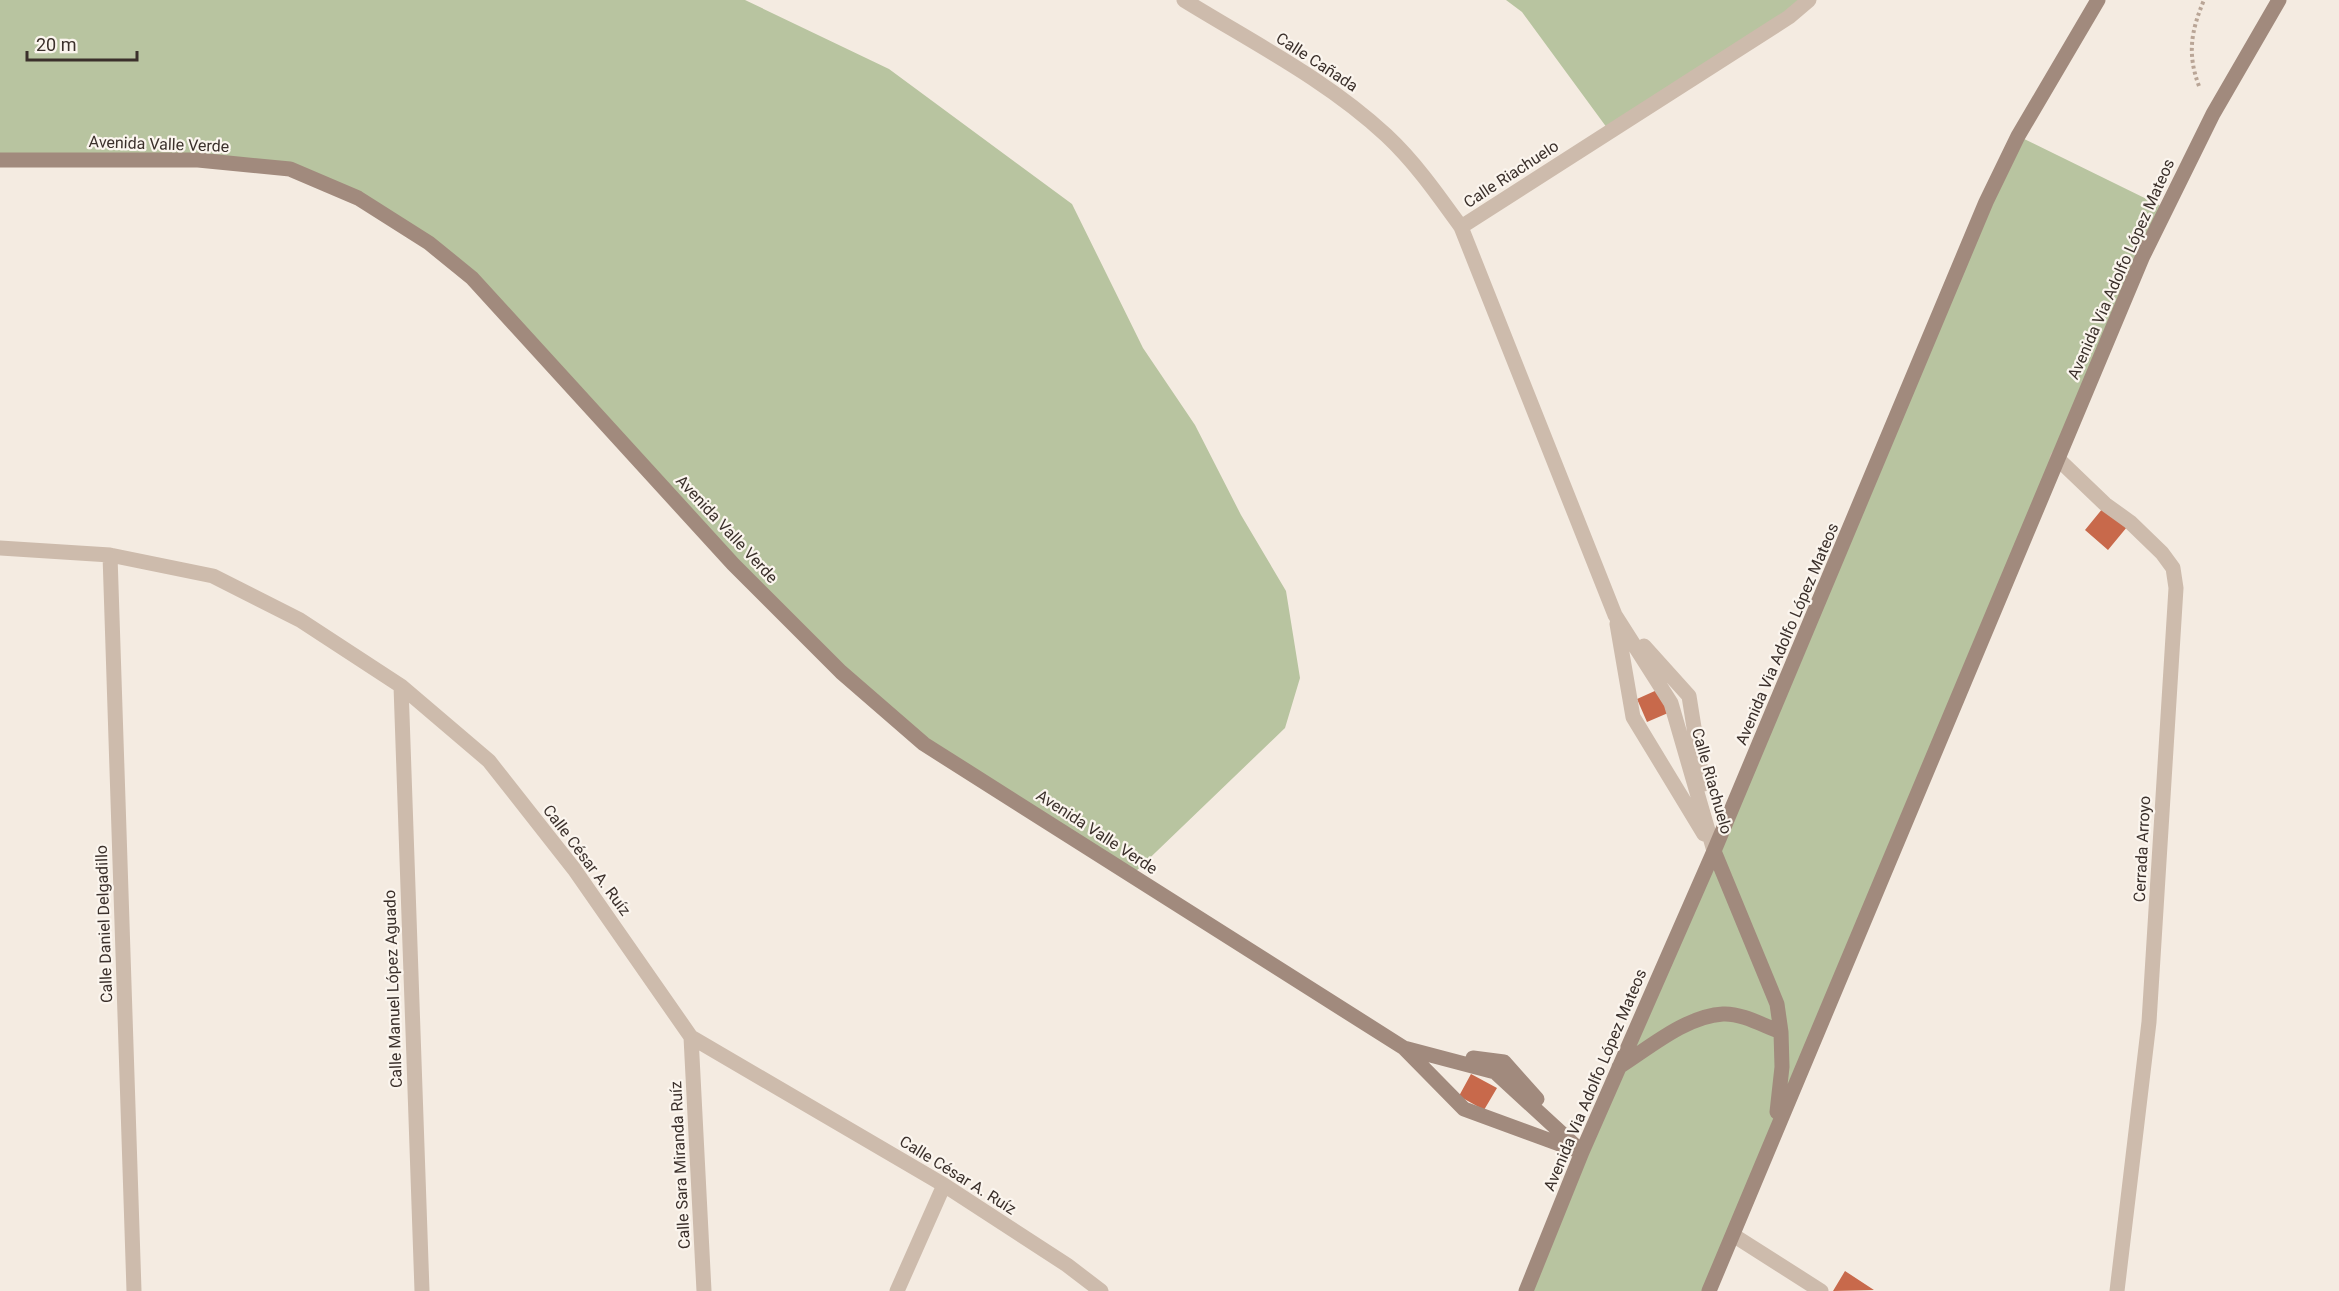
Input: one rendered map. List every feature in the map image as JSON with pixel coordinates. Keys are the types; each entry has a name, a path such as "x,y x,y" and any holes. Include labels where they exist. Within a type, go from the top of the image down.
{"main road":[{"name":"Avenida Via Adolfo López Mateos","path":"1526,1291 1582,1152 1714,851 1986,202 2018,136 2098,0"},
{"name":"Avenida Via Adolfo López Mateos","path":"1709,1291 1774,1130 2142,258 2213,114 2279,0"},
{"name":"Avenida Valle Verde","path":"0,160 198,160 290,169 358,198 429,243 471,278 733,564 841,672 924,744 1404,1048 1495,1072 1582,1152"},
{"path":"1714,851 1777,1004 1782,1067 1774,1130"},
{"path":"1618,1068 1686,1024 1724,1014 1745,1018 1781,1032"},
{"path":"1404,1048 1464,1108 1582,1152"}],"street":[{"name":"Calle Cañada","path":"1184,0 1336,93 1387,136 1428,182 1461,227"},
{"name":"Calle Riachuelo","path":"1714,851 1671,703 1616,615 1461,227 1789,17 1809,0"},
{"name":"Cerrada Arroyo","path":"2057,458 2105,504 2130,522 2162,553 2173,568 2176,588 2149,1022 2117,1291"},
{"name":"Calle César A. Ruíz","path":"0,548 110,555 213,576 300,620 400,686 489,762 574,869 691,1037 944,1185 1067,1265 1101,1291"},
{"name":"Calle Daniel Delgadillo","path":"110,555 134,1291"},
{"path":"1616,615 1633,717 1714,851"},
{"name":"Calle Manuel López Aguado","path":"400,686 422,1291"},
{"name":"Calle Sara Miranda Ruíz","path":"691,1037 705,1291"},
{"path":"897,1291 944,1185"},
{"path":"1733,1235 1821,1291"}],"path":[{"path":"2204,0 2191,41 2193,72 2213,114"}],"green space":[{"path":"0,0 745,0 889,69 1072,204 1143,348 1195,425 1241,515 1286,591 1300,678 1285,728 1131,876 924,744 841,672 429,243 289,169 0,160"},
{"path":"1506,0 1809,0 1610,132 1522,12"},
{"path":"2018,136 2167,209 1709,1291 1526,1291"}],"building":[{"path":"2103,508 2127,527 2108,550 2085,530"},
{"path":"1657,690 1668,713 1647,722 1637,699"},
{"path":"1471,1074 1497,1088 1484,1110 1459,1096"},
{"path":"1845,1271 1874,1290 1833,1291"}]}
